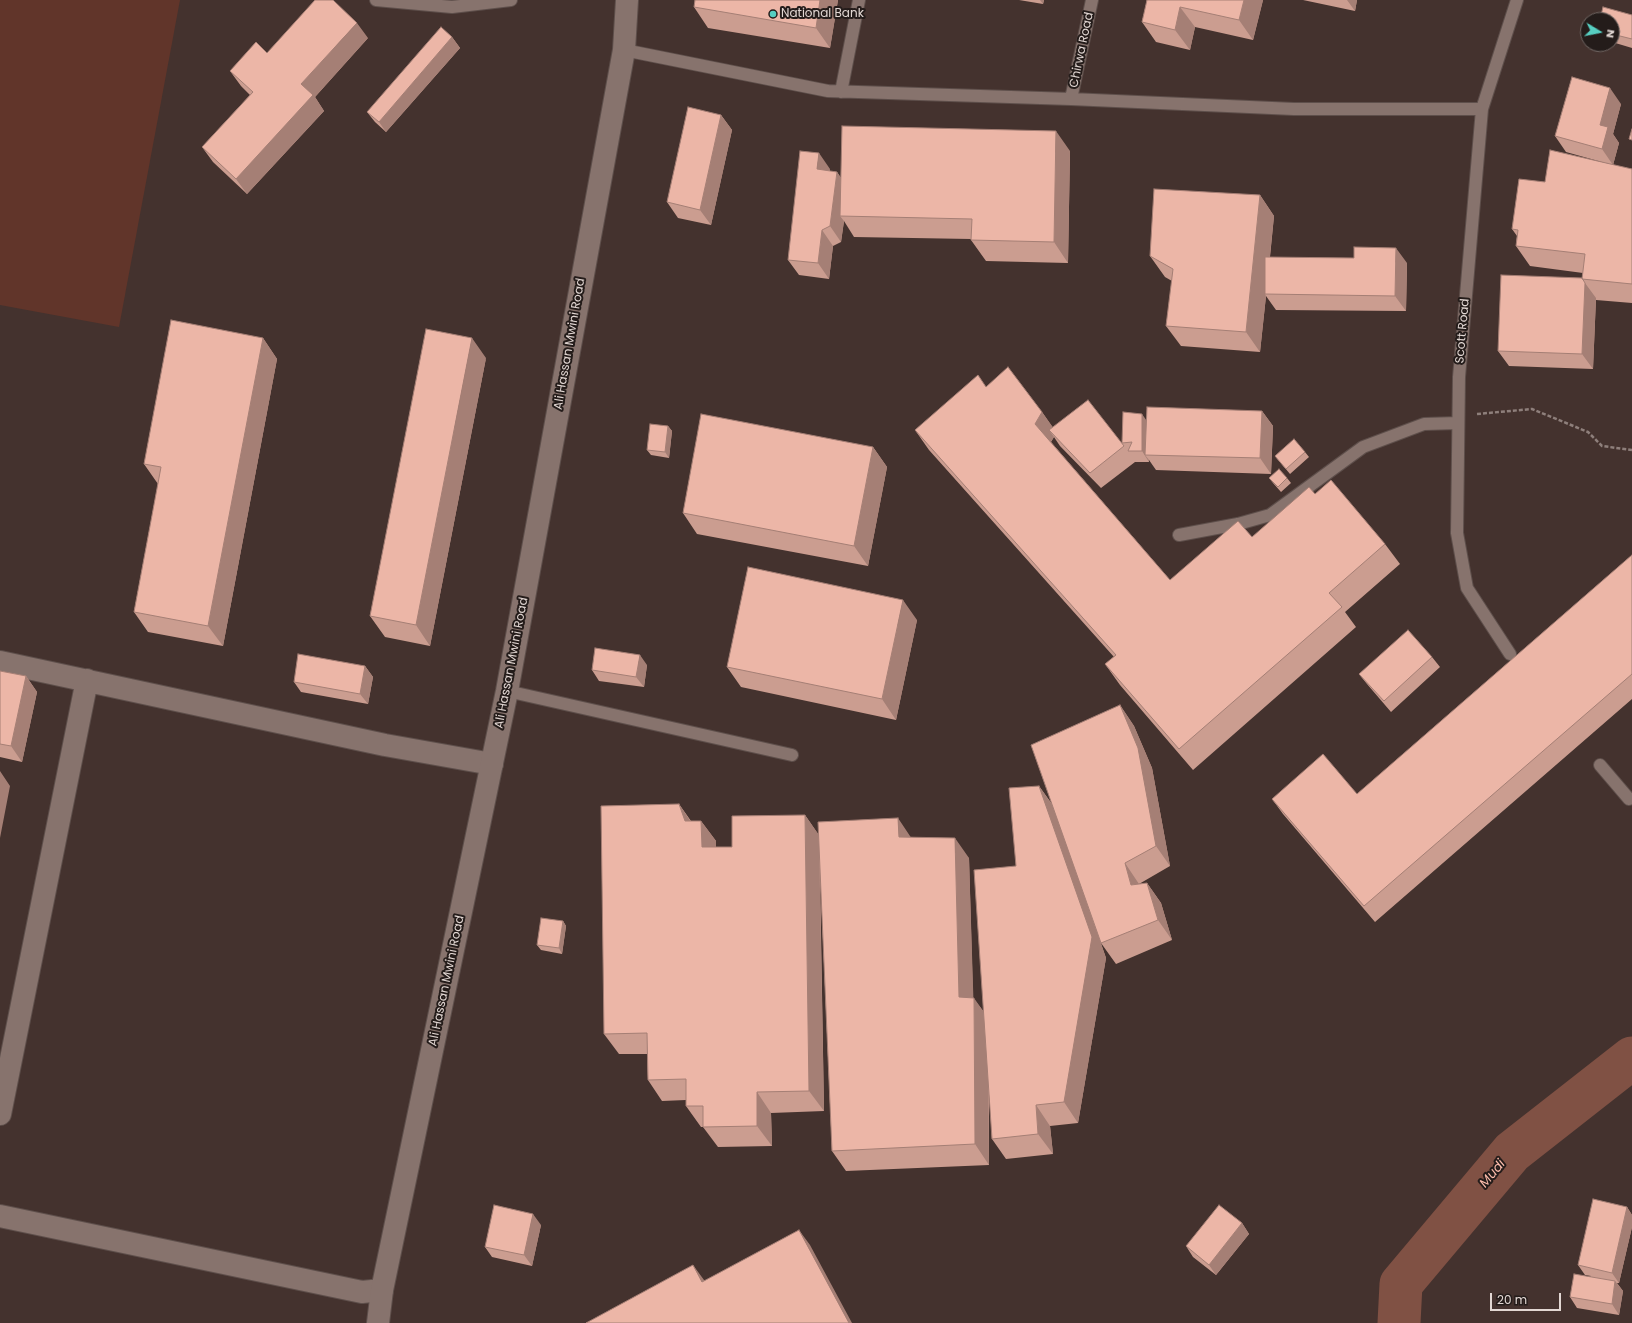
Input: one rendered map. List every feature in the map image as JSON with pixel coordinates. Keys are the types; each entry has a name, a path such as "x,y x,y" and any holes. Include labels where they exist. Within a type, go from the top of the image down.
{"main road":[{"name":"Ali Hassan Mwini Road","path":"378,1323 382,1290 507,692 624,50 627,0"},
{"path":"0,662 386,745 492,764"},
{"path":"0,1114 87,680"},
{"path":"0,1216 362,1292 382,1290"}],"lane":[{"path":"376,0 452,7 511,0"},
{"path":"841,92 859,0"},
{"name":"Chirwa Road","path":"1071,99 1092,0"},
{"name":"Scott Road","path":"1510,654 1467,588 1457,533 1458,419 1459,377 1482,109 1517,0"},
{"path":"624,50 828,92 1071,99 1294,109 1482,109"},
{"path":"1179,535 1238,524 1270,515 1363,447 1424,424 1458,419"},
{"path":"507,692 792,754"},
{"path":"1600,765 1629,799"}],"path":[{"path":"1458,419 1532,409 1588,432 1602,446 1632,450"}],"shaded area":[{"path":"0,0 180,0 119,327 0,305"}],"building":[{"path":"315,0 333,0 357,23 301,84 313,95 236,179 202,147 253,92 230,71 256,42 267,53"},
{"path":"695,0 820,0 816,28 694,7"},
{"path":"1147,0 1244,0 1239,20 1180,7 1175,30 1142,22"},
{"path":"1603,7 1632,15 1632,39 1620,36 1620,12 1602,12"},
{"path":"441,27 452,37 379,122 367,112"},
{"path":"1572,77 1610,88 1600,125 1608,127 1602,149 1555,136"},
{"path":"688,107 721,115 700,210 667,202"},
{"path":"842,126 1056,131 1054,242 971,240 972,219 840,216"},
{"path":"1632,129 1632,140 1629,139"},
{"path":"1550,150 1632,169 1632,284 1582,279 1585,254 1516,246 1518,230 1512,229 1519,179 1545,182"},
{"path":"800,151 819,153 817,169 837,172 830,226 822,230 818,263 788,260"},
{"path":"1154,189 1260,195 1246,332 1166,326 1173,269 1150,256"},
{"path":"1354,247 1396,248 1395,296 1265,294 1265,257 1354,258"},
{"path":"1501,275 1582,278 1585,283 1582,354 1498,351"},
{"path":"171,320 263,338 208,626 134,612 161,467 144,464"},
{"path":"426,329 472,338 416,625 370,616"},
{"path":"1008,367 1042,412 1035,424 1170,580 1238,521 1252,537 1309,487 1315,494 1331,480 1385,544 1329,593 1342,607 1179,749 1105,664 1116,655 915,430 978,375 986,387"},
{"path":"1088,400 1124,446 1090,473 1049,430"},
{"path":"1147,407 1262,411 1260,458 1145,455"},
{"path":"1123,412 1142,414 1142,451 1128,451 1132,442 1122,443"},
{"path":"701,414 873,447 854,546 683,513"},
{"path":"650,424 668,426 665,452 647,450"},
{"path":"1294,439 1305,452 1286,469 1275,456"},
{"path":"1279,469 1287,478 1278,487 1269,478"},
{"path":"1632,555 1632,674 1364,906 1272,799 1323,754 1357,794"},
{"path":"748,567 903,600 882,699 727,667"},
{"path":"1408,630 1432,657 1384,701 1359,674"},
{"path":"595,648 640,655 636,677 592,670"},
{"path":"298,654 365,666 360,694 294,682"},
{"path":"0,671 26,676 11,746 0,744"},
{"path":"1120,705 1138,748 1156,846 1125,863 1131,885 1147,883 1158,920 1101,943 1031,745"},
{"path":"1039,786 1092,937 1064,1102 1036,1105 1038,1134 992,1139 974,870 1016,866 1009,788"},
{"path":"679,804 685,821 701,821 702,847 732,847 732,816 805,815 809,1091 757,1092 757,1126 703,1127 703,1106 686,1106 686,1079 648,1080 647,1033 604,1034 601,806"},
{"path":"898,818 899,837 955,838 959,997 974,998 975,1144 832,1151 818,822"},
{"path":"541,918 563,921 559,948 537,945"},
{"path":"1593,1199 1627,1207 1612,1273 1578,1265"},
{"path":"494,1205 533,1214 524,1255 485,1247"},
{"path":"1219,1205 1242,1223 1209,1265 1186,1246"},
{"path":"799,1230 849,1323 586,1323 693,1265 702,1282"},
{"path":"1574,1274 1615,1281 1612,1304 1570,1297"}],"waterway":[{"name":"Mudi","path":"1399,1323 1401,1284 1512,1152 1632,1058"}],"place":[{"name":"National Bank","path":"773,14"}]}
